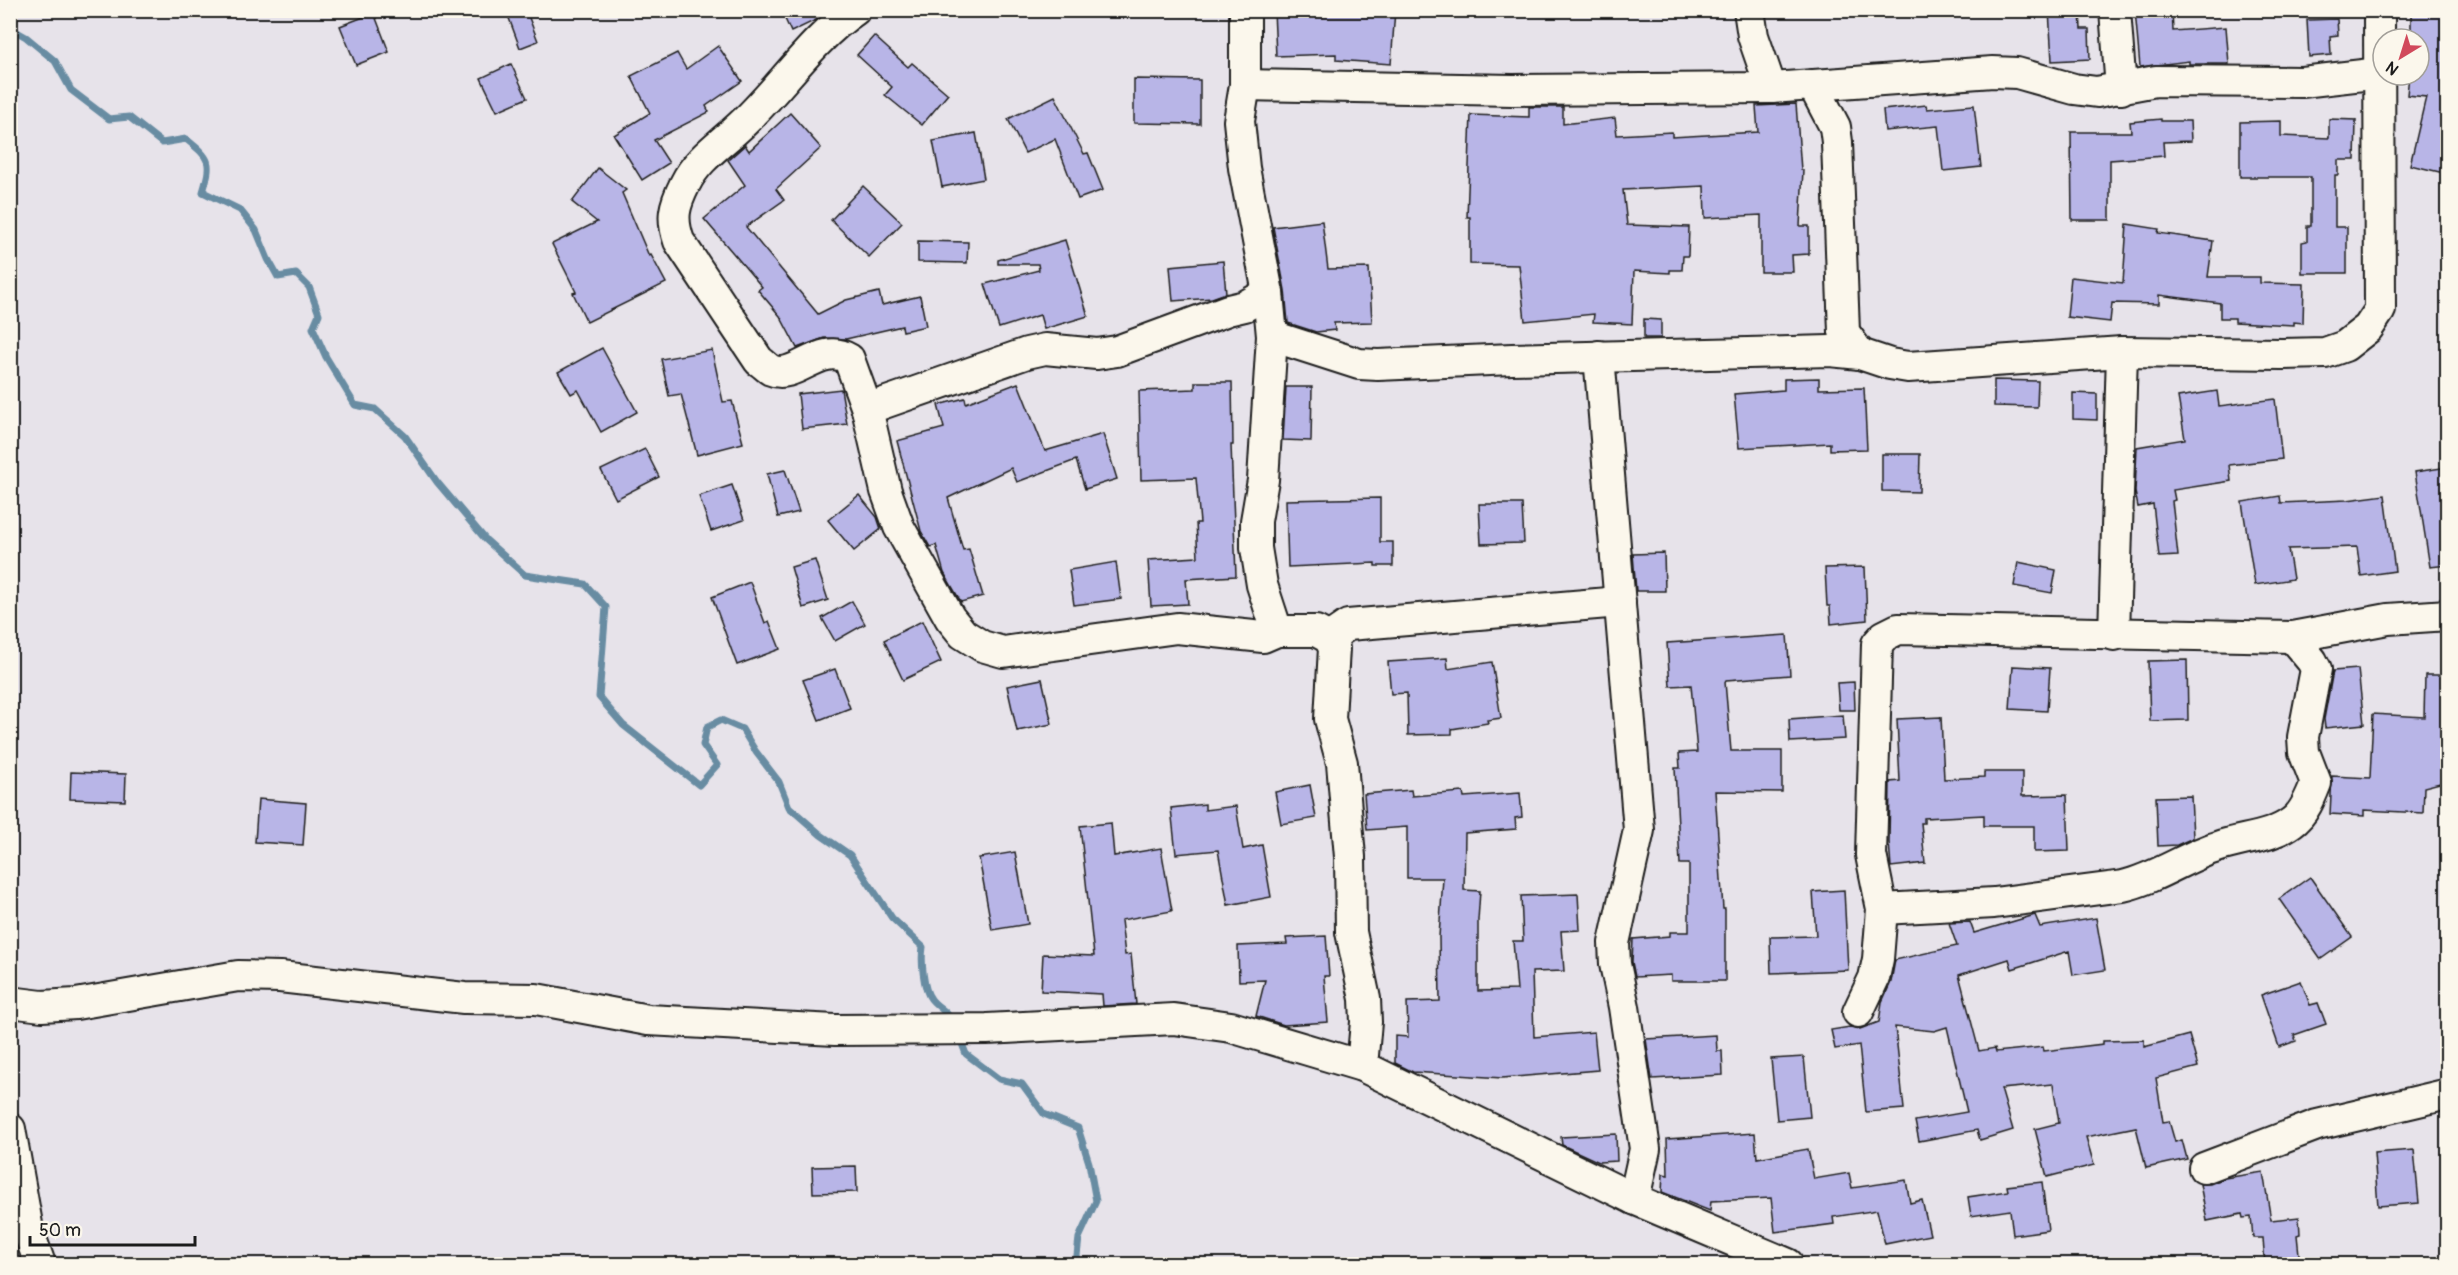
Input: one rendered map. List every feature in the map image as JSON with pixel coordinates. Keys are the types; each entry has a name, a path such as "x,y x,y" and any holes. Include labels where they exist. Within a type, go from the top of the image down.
{"street":[{"path":"855,10 818,41 741,124 696,166 685,183 675,208 674,225 680,242 759,361 772,370 789,370 828,354 840,353 849,359 867,410 886,490 899,527 950,618 963,634 982,646 1003,652 1177,627 1263,637 1277,631 1316,631 1329,638 1334,648 1330,719 1342,763 1350,857 1351,932 1365,999 1366,1022 1362,1066"},
{"path":"1245,10 1245,85 1239,121 1244,168 1268,293 1272,336 1263,480 1256,521 1256,548 1262,585 1277,631"},
{"path":"1749,10 1753,36 1771,88"},
{"path":"2115,10 2121,89"},
{"path":"2379,10 2379,27"},
{"path":"1245,85 1513,90 1771,88 1993,72 2017,73 2074,89 2097,92 2156,81 2302,82 2371,74"},
{"path":"1813,85 1835,127 1837,142 1845,346"},
{"path":"1272,336 1359,364 1378,365 1845,346 1890,364 1908,367 2122,352 2325,353 2345,346 2368,328 2380,310 2380,87"},
{"path":"867,410 1027,353 1045,349 1097,354 1137,346 1227,310 1245,306 1268,293"},
{"path":"2114,635 2122,352"},
{"path":"1599,356 1640,830 1614,943 1615,964 1624,1007 1645,1149 1634,1199"},
{"path":"1329,638 1348,625 1620,602"},
{"path":"1858,1012 1874,978 1882,909 1871,855 1877,644 1884,636 1898,629 2292,638 2388,619 2448,615"},
{"path":"1882,909 1994,903 2123,886 2144,881 2216,847 2272,833 2293,822 2309,799 2316,783 2304,752 2303,737 2316,669 2292,638"},
{"path":"10,1002 42,1006 76,1004 238,976 280,977 464,998 536,999 648,1020 835,1030 987,1029 1174,1019 1231,1027 1362,1066 1634,1199 1788,1264"},
{"path":"2204,1168 2317,1125 2448,1094"},
{"path":"10,1129 28,1230 40,1264"}],"building":[{"path":"506,10 526,10 538,41 520,48"},
{"path":"781,10 826,10 816,20 791,32"},
{"path":"1274,10 1395,10 1391,64 1336,60 1336,54 1276,56"},
{"path":"2049,10 2080,10 2081,29 2089,29 2090,59 2052,61"},
{"path":"2135,10 2172,10 2173,31 2226,27 2229,64 2189,64 2189,61 2140,67"},
{"path":"2411,10 2448,10 2448,174 2410,165 2426,97 2407,95 2408,87 2431,87 2431,27 2411,27"},
{"path":"374,13 389,52 356,65 340,26"},
{"path":"2337,19 2338,35 2330,36 2331,55 2309,57 2307,20"},
{"path":"874,36 908,67 912,63 948,94 922,125 885,95 892,87 857,55"},
{"path":"718,46 742,81 706,106 709,112 654,140 669,163 642,180 614,135 650,113 631,76 677,53 686,69"},
{"path":"511,64 527,98 497,111 481,78"},
{"path":"1134,79 1200,80 1200,124 1134,123"},
{"path":"1055,96 1084,154 1088,153 1103,190 1078,199 1055,139 1025,153 1008,119"},
{"path":"1796,104 1801,170 1803,170 1800,226 1809,226 1809,254 1792,255 1793,272 1761,272 1761,215 1705,218 1704,186 1623,190 1627,225 1689,227 1688,256 1683,256 1682,270 1670,270 1670,273 1634,271 1632,324 1593,322 1594,314 1525,321 1519,265 1470,264 1470,217 1467,217 1471,115 1529,117 1529,107 1563,107 1563,124 1615,118 1617,135 1672,132 1672,137 1758,132 1756,106"},
{"path":"1926,105 1927,109 1974,105 1981,167 1943,171 1938,126 1885,131 1883,110"},
{"path":"790,113 821,148 776,189 784,200 746,227 818,314 846,300 879,292 882,305 920,296 926,326 903,331 902,326 846,339 824,338 797,348 780,316 758,290 762,287 704,219 745,185 728,160 745,145 749,151"},
{"path":"2161,119 2161,121 2190,121 2191,141 2163,142 2164,156 2110,160 2110,220 2072,220 2071,132 2131,132 2130,122"},
{"path":"2329,119 2356,120 2355,160 2338,160 2338,175 2335,175 2335,227 2347,227 2347,273 2302,273 2302,242 2307,241 2307,226 2311,226 2311,177 2240,177 2240,122 2281,121 2281,136 2329,138"},
{"path":"976,133 984,179 942,187 933,141"},
{"path":"598,168 626,190 622,193 649,256 651,255 666,283 587,322 573,293 576,292 552,244 597,222 572,202"},
{"path":"863,186 902,223 869,257 831,220"},
{"path":"1322,221 1328,269 1369,268 1372,322 1334,323 1335,330 1316,332 1288,323 1285,290 1273,227"},
{"path":"2127,224 2159,229 2158,233 2213,241 2208,277 2260,277 2260,283 2304,284 2303,323 2294,322 2294,325 2235,322 2235,318 2220,318 2220,303 2159,295 2159,304 2112,303 2110,322 2067,317 2071,277 2123,283"},
{"path":"1065,240 1088,316 1044,329 1040,315 999,328 985,284 1039,270 1038,264 998,264 998,260"},
{"path":"918,241 968,242 967,263 918,262"},
{"path":"1223,261 1226,293 1212,298 1173,301 1170,266"},
{"path":"1644,319 1661,320 1661,338 1644,338"},
{"path":"602,348 637,412 601,432 578,390 571,394 558,372"},
{"path":"712,350 723,402 732,401 743,443 697,455 681,394 669,396 661,359"},
{"path":"1819,378 1819,389 1864,388 1867,449 1830,450 1830,443 1739,448 1734,394 1784,390 1784,379"},
{"path":"1994,380 2038,381 2037,407 1994,406"},
{"path":"1195,382 1232,382 1233,445 1231,445 1236,576 1186,579 1188,604 1151,606 1148,560 1198,557 1196,523 1200,523 1196,478 1141,480 1139,391 1195,389"},
{"path":"1018,383 1045,451 1103,434 1117,479 1085,489 1076,460 1017,482 1011,468 948,498 963,550 969,549 983,596 961,602 944,573 936,545 930,547 921,531 897,441 944,428 938,405 965,398 966,403"},
{"path":"1286,387 1312,387 1311,441 1283,440"},
{"path":"841,389 847,424 802,429 798,394"},
{"path":"2217,391 2219,406 2275,399 2282,459 2229,465 2231,481 2173,490 2175,500 2172,501 2178,556 2159,557 2153,504 2138,507 2135,492 2137,447 2185,439 2178,397"},
{"path":"2073,393 2097,394 2097,420 2073,419"},
{"path":"645,449 659,477 616,499 601,470"},
{"path":"1882,454 1920,454 1919,492 1882,491"},
{"path":"2448,467 2448,565 2430,567 2415,472"},
{"path":"785,470 799,512 778,517 767,474"},
{"path":"732,485 744,520 711,531 699,496"},
{"path":"859,495 877,517 881,529 854,551 828,520"},
{"path":"2385,495 2395,571 2361,576 2357,547 2288,549 2293,579 2255,585 2242,502 2280,496 2281,503 2347,500"},
{"path":"1380,498 1380,542 1393,542 1393,566 1375,566 1375,563 1288,567 1286,500"},
{"path":"1479,504 1522,504 1524,543 1481,544"},
{"path":"1664,553 1665,591 1636,591 1633,554"},
{"path":"815,560 828,600 803,608 791,567"},
{"path":"1116,562 1121,599 1074,605 1069,570"},
{"path":"2018,562 2056,570 2052,593 2014,586"},
{"path":"1865,567 1867,620 1831,624 1830,606 1827,606 1825,568"},
{"path":"750,582 765,623 769,621 780,649 737,665 712,597"},
{"path":"852,601 865,624 835,641 822,618"},
{"path":"922,621 941,662 903,680 884,640"},
{"path":"1787,635 1790,675 1726,680 1725,682 1731,751 1782,751 1782,792 1715,791 1723,909 1725,909 1725,981 1671,981 1671,975 1635,977 1632,962 1633,939 1670,936 1670,932 1689,932 1689,864 1680,864 1675,768 1680,768 1679,753 1697,752 1691,685 1670,686 1667,643"},
{"path":"1447,658 1448,669 1492,662 1501,718 1487,720 1488,723 1452,729 1452,734 1408,735 1407,693 1391,694 1388,662"},
{"path":"2187,660 2188,720 2150,721 2148,661"},
{"path":"2013,666 2050,668 2047,711 2010,709"},
{"path":"835,669 850,708 819,720 803,680"},
{"path":"2358,669 2364,724 2325,728 2324,719 2333,671"},
{"path":"2425,675 2448,675 2448,781 2424,787 2423,813 2364,810 2364,816 2330,814 2332,776 2370,778 2373,714 2424,717"},
{"path":"1042,679 1052,724 1017,731 1007,686"},
{"path":"1854,682 1855,710 1839,710 1837,683"},
{"path":"1843,715 1845,739 1790,742 1789,719"},
{"path":"1941,717 1944,779 1984,777 1984,772 2022,772 2022,796 2067,795 2069,851 2034,852 2034,826 1984,826 1984,815 1924,818 1924,823 1921,823 1925,863 1891,867 1890,782 1900,781 1897,719"},
{"path":"71,772 126,774 125,801 70,799"},
{"path":"1310,785 1316,818 1281,824 1275,792"},
{"path":"1411,790 1412,796 1463,792 1464,797 1520,793 1522,817 1515,818 1516,829 1465,833 1464,890 1480,891 1478,991 1517,990 1513,941 1523,941 1521,896 1578,894 1580,930 1561,931 1564,971 1532,972 1534,1037 1594,1032 1598,1070 1502,1078 1413,1072 1395,1063 1395,1036 1408,1037 1407,1002 1440,1001 1439,937 1443,878 1407,878 1407,827 1367,830 1364,794"},
{"path":"2191,796 2193,838 2177,845 2158,846 2156,797"},
{"path":"258,799 306,803 303,845 255,842"},
{"path":"1205,804 1205,810 1236,806 1243,849 1262,845 1271,897 1228,905 1218,850 1176,854 1171,808"},
{"path":"1111,823 1114,856 1161,848 1172,911 1121,920 1125,955 1131,954 1136,1004 1103,1006 1102,994 1041,991 1043,954 1094,956 1080,826"},
{"path":"1015,852 1028,924 992,930 979,858"},
{"path":"2310,877 2352,937 2321,959 2279,899"},
{"path":"1844,890 1848,970 1771,973 1770,937 1816,936 1813,892"},
{"path":"2035,915 2040,927 2096,918 2105,970 2073,975 2069,951 2012,969 2009,959 1959,975 1979,1051 1995,1048 1996,1052 2043,1047 2044,1051 2103,1044 2103,1041 2144,1040 2144,1047 2189,1035 2198,1067 2156,1078 2163,1122 2169,1121 2175,1142 2182,1140 2187,1159 2146,1168 2136,1127 2086,1137 2094,1165 2047,1177 2035,1129 2059,1123 2053,1084 2001,1089 2013,1130 1980,1140 1977,1130 1919,1141 1915,1121 1967,1112 1947,1027 1934,1031 1895,1027 1904,1109 1866,1112 1859,1045 1835,1049 1831,1030 1850,1027 1860,1029 1879,1022 1882,1002 1891,982 1895,960 1957,946 1949,923 1970,922 1974,933"},
{"path":"1326,936 1329,976 1324,976 1328,1022 1284,1025 1256,1016 1265,980 1239,981 1238,946 1287,944 1286,938"},
{"path":"2301,981 2310,1005 2318,1003 2326,1024 2294,1035 2296,1041 2279,1047 2261,995"},
{"path":"1716,1035 1717,1051 1722,1051 1723,1075 1652,1079 1646,1039"},
{"path":"1804,1057 1810,1117 1777,1120 1771,1059"},
{"path":"1755,1133 1757,1158 1808,1149 1814,1179 1849,1173 1852,1188 1906,1180 1910,1203 1922,1200 1930,1235 1885,1244 1877,1210 1833,1217 1834,1224 1775,1232 1771,1198 1711,1201 1710,1211 1662,1192 1663,1174 1668,1175 1667,1139"},
{"path":"1616,1134 1617,1161 1599,1162 1562,1145 1561,1137"},
{"path":"2414,1150 2419,1203 2378,1206 2374,1153"},
{"path":"856,1166 857,1192 813,1193 812,1167"},
{"path":"2263,1172 2271,1220 2299,1217 2300,1234 2297,1235 2300,1264 2265,1264 2263,1238 2253,1238 2251,1217 2243,1218 2242,1214 2207,1221 2200,1184 2210,1184 2225,1178"},
{"path":"2042,1182 2048,1230 2013,1235 2010,1210 1971,1216 1968,1197 2008,1191 2007,1186"}],"waterway":[{"path":"10,28 26,37 55,61 71,90 109,119 129,117 162,143 186,139 205,156 208,173 203,192 240,210 256,230 278,277 296,274 309,287 319,314 313,328 326,357 355,405 375,409 405,436 437,482 486,540 525,575 585,584 606,607 599,697 623,725 699,785 717,765 703,745 707,727 721,720 742,729 779,782 789,807 821,835 850,855 892,918 923,947 923,974 928,994 952,1020"},
{"path":"959,1036 966,1054 999,1079 1022,1084 1044,1114 1078,1128 1089,1163 1096,1201 1079,1238 1076,1264"}]}
